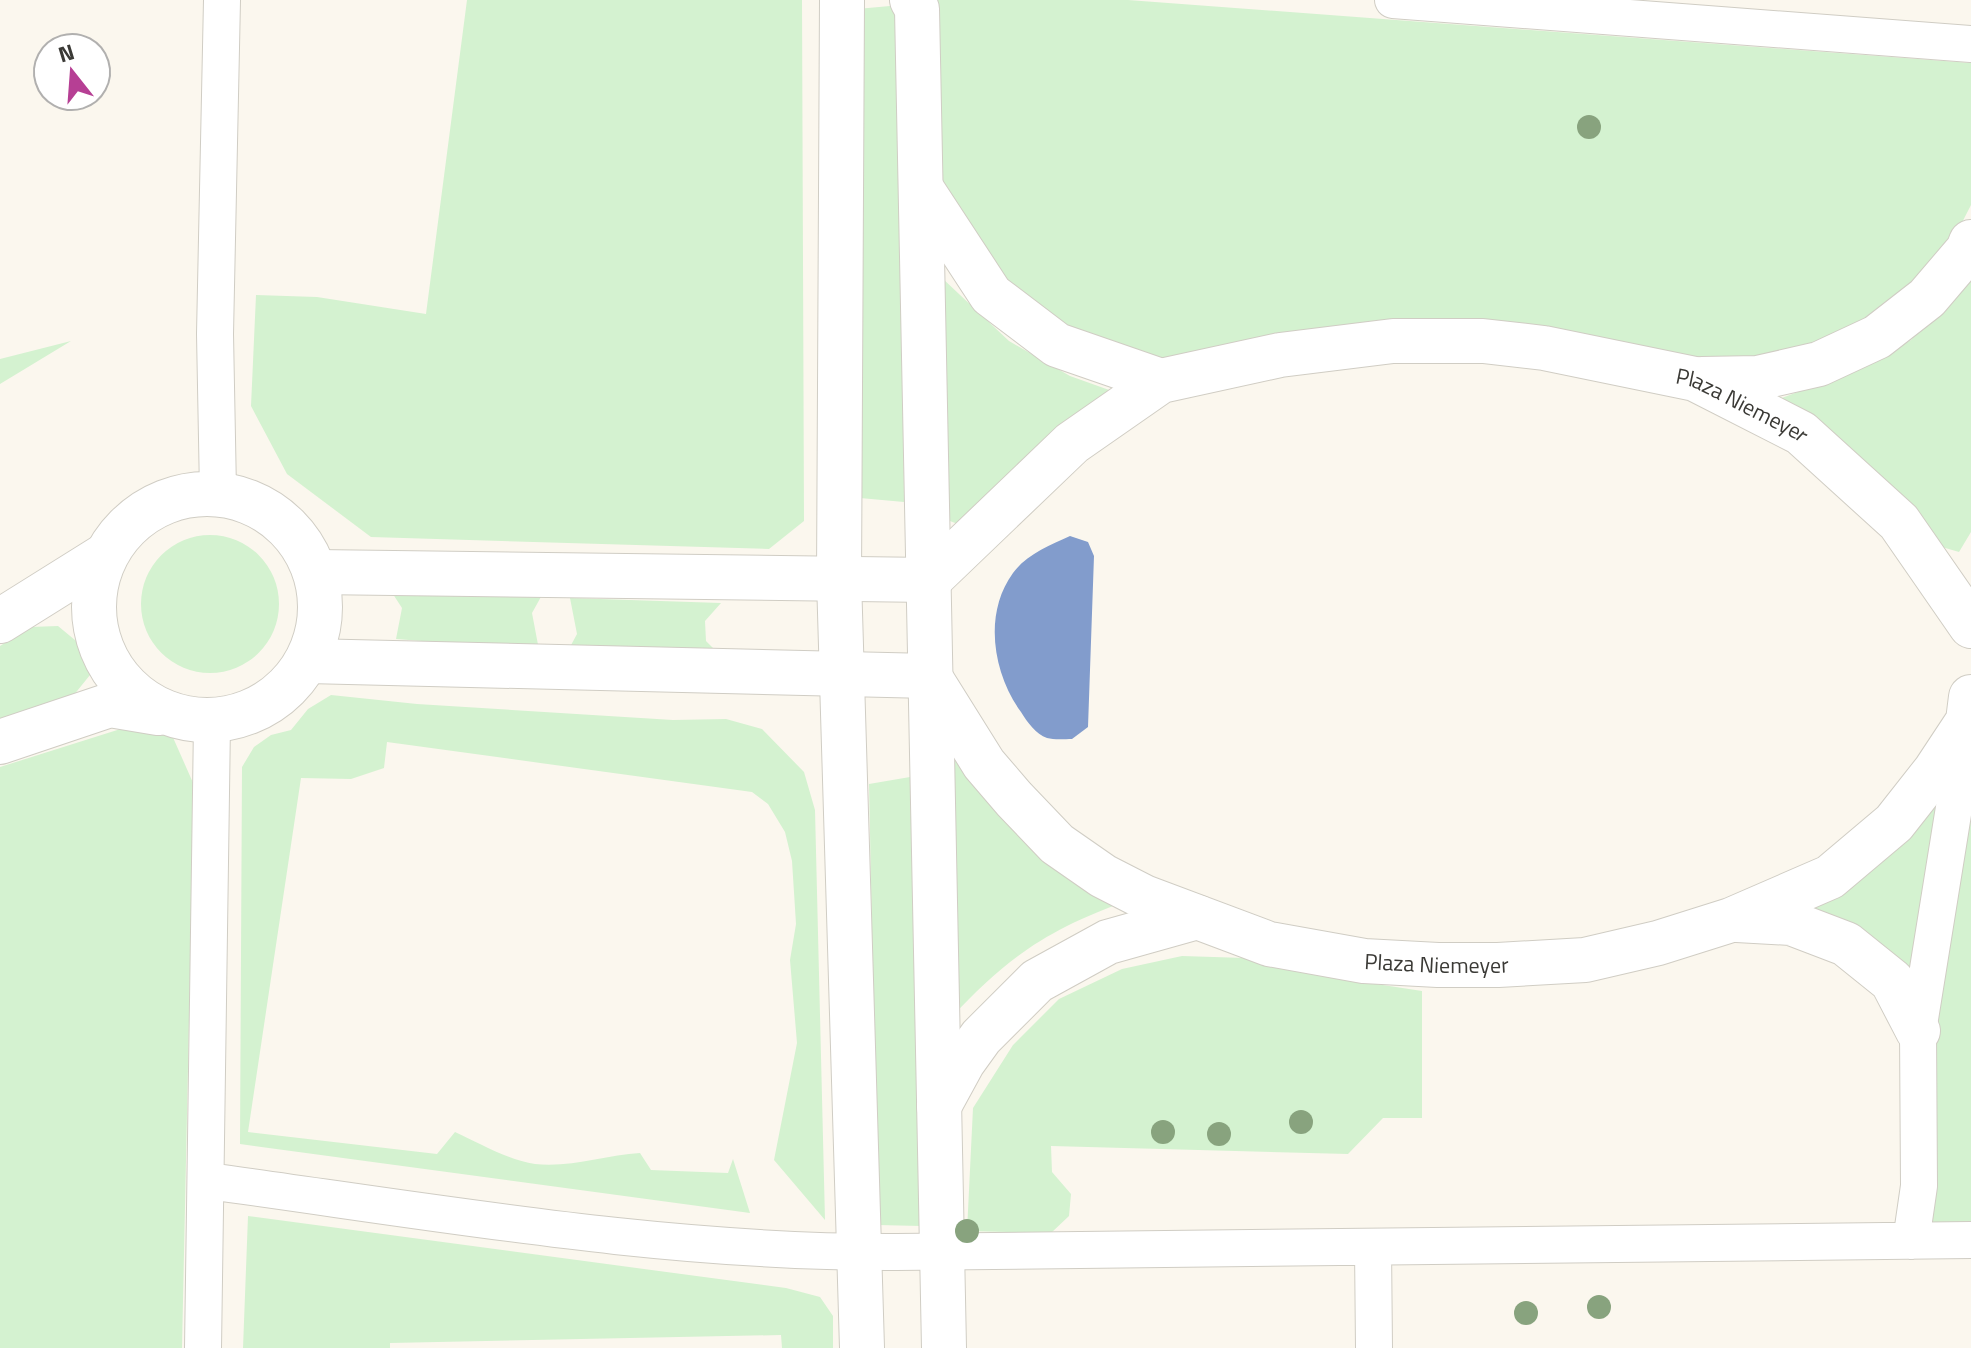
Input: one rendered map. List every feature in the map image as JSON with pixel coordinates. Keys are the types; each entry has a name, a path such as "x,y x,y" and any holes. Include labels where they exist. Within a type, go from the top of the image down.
{"street":[{"path":"218,491 215,334 222,0"},
{"path":"842,0 839,579 862,1348"},
{"path":"912,0 917,9 944,1348"},
{"path":"1393,0 1971,44"},
{"path":"921,188 991,295 1057,345 1161,381"},
{"path":"1695,379 1758,378 1819,364 1877,337 1927,298 1968,250 1971,242"},
{"name":"Plaza Niemeyer","path":"929,580 1072,443 1161,381 1280,355 1393,341 1483,341 1544,348 1695,379 1801,433 1899,522 1971,626"},
{"path":"0,621 104,556 137,518 182,496 218,491 268,511 297,537 316,572 321,617 308,661 269,704 212,723 110,705 0,742"},
{"path":"104,556 92,616 112,673 158,713"},
{"path":"316,572 929,580"},
{"path":"308,661 929,676"},
{"name":"Plaza Niemeyer","path":"929,676 984,764 1057,844 1103,876 1144,897 1269,944 1364,961 1438,965 1585,960 1658,943 1731,920 1830,877 1894,823 1935,771 1970,713"},
{"path":"1911,1241 1919,1186 1918,1031 1970,713"},
{"path":"203,1348 208,1181 212,723"},
{"path":"938,1108 963,1062 981,1037 1037,981 1108,942 1197,917"},
{"path":"1731,920 1791,923 1846,944 1892,981 1918,1031"},
{"path":"208,1181 641,1240 768,1251 859,1253 1971,1240"},
{"path":"1373,1247 1374,1348"}],"green space":[{"path":"467,0 802,0 804,521 769,549 371,537 287,474 251,406 256,295 317,297 426,314"},
{"path":"938,0 1128,0 1971,63 1971,205 1952,242 1919,290 1810,356 1155,364 1049,324 965,240 941,175 935,43"},
{"path":"901,5 904,502 860,498 857,9"},
{"path":"1971,267 1971,532 1959,552 1942,547 1918,512 1871,466 1779,399 1859,369 1911,340 1963,281"},
{"path":"942,278 1009,341 1070,376 1112,391 963,526 942,518"},
{"path":"71,341 0,384 0,359"},
{"path":"210,535 236,541 258,556 273,578 279,604 273,630 258,652 236,667 210,673 184,667 162,652 147,630 141,604 147,578 162,556 184,541"},
{"path":"389,588 542,595 532,613 539,650 396,639 402,608"},
{"path":"570,598 721,603 705,621 706,641 721,656 570,647 577,634"},
{"path":"58,626 81,645 90,675 69,701 0,722 0,646 30,627"},
{"path":"331,695 417,704 673,720 726,719 762,729 804,772 815,810 825,1220 774,1160 797,1043 790,960 796,924 792,861 785,832 768,804 752,792 387,742 384,768 351,779 301,778 248,1132 437,1154 455,1132 514,1159 548,1165 640,1153 651,1170 728,1173 733,1159 750,1213 240,1144 242,767 254,747 271,735 291,730 308,709"},
{"path":"1971,722 1971,1240 1911,1241 1918,1031 1790,923"},
{"path":"130,726 171,733 194,785 182,1348 0,1348 0,767"},
{"path":"956,759 1129,900 1075,922 1031,947 991,978 950,1019 949,761"},
{"path":"910,777 921,1226 878,1225 869,784"},
{"path":"1182,956 1245,958 1298,972 1422,991 1422,1118 1383,1118 1348,1154 1051,1146 1052,1172 1071,1194 1069,1216 1051,1233 967,1231 973,1108 1013,1045 1059,999 1122,969"},
{"path":"248,1216 786,1288 820,1297 833,1316 833,1348 782,1348 781,1335 390,1343 390,1348 243,1348"}],"water":[{"path":"1070,536 1088,542 1094,556 1088,727 1072,739 1053,739 1032,727 1011,697 998,662 995,625 1004,589 1018,567 1039,551"}]}
